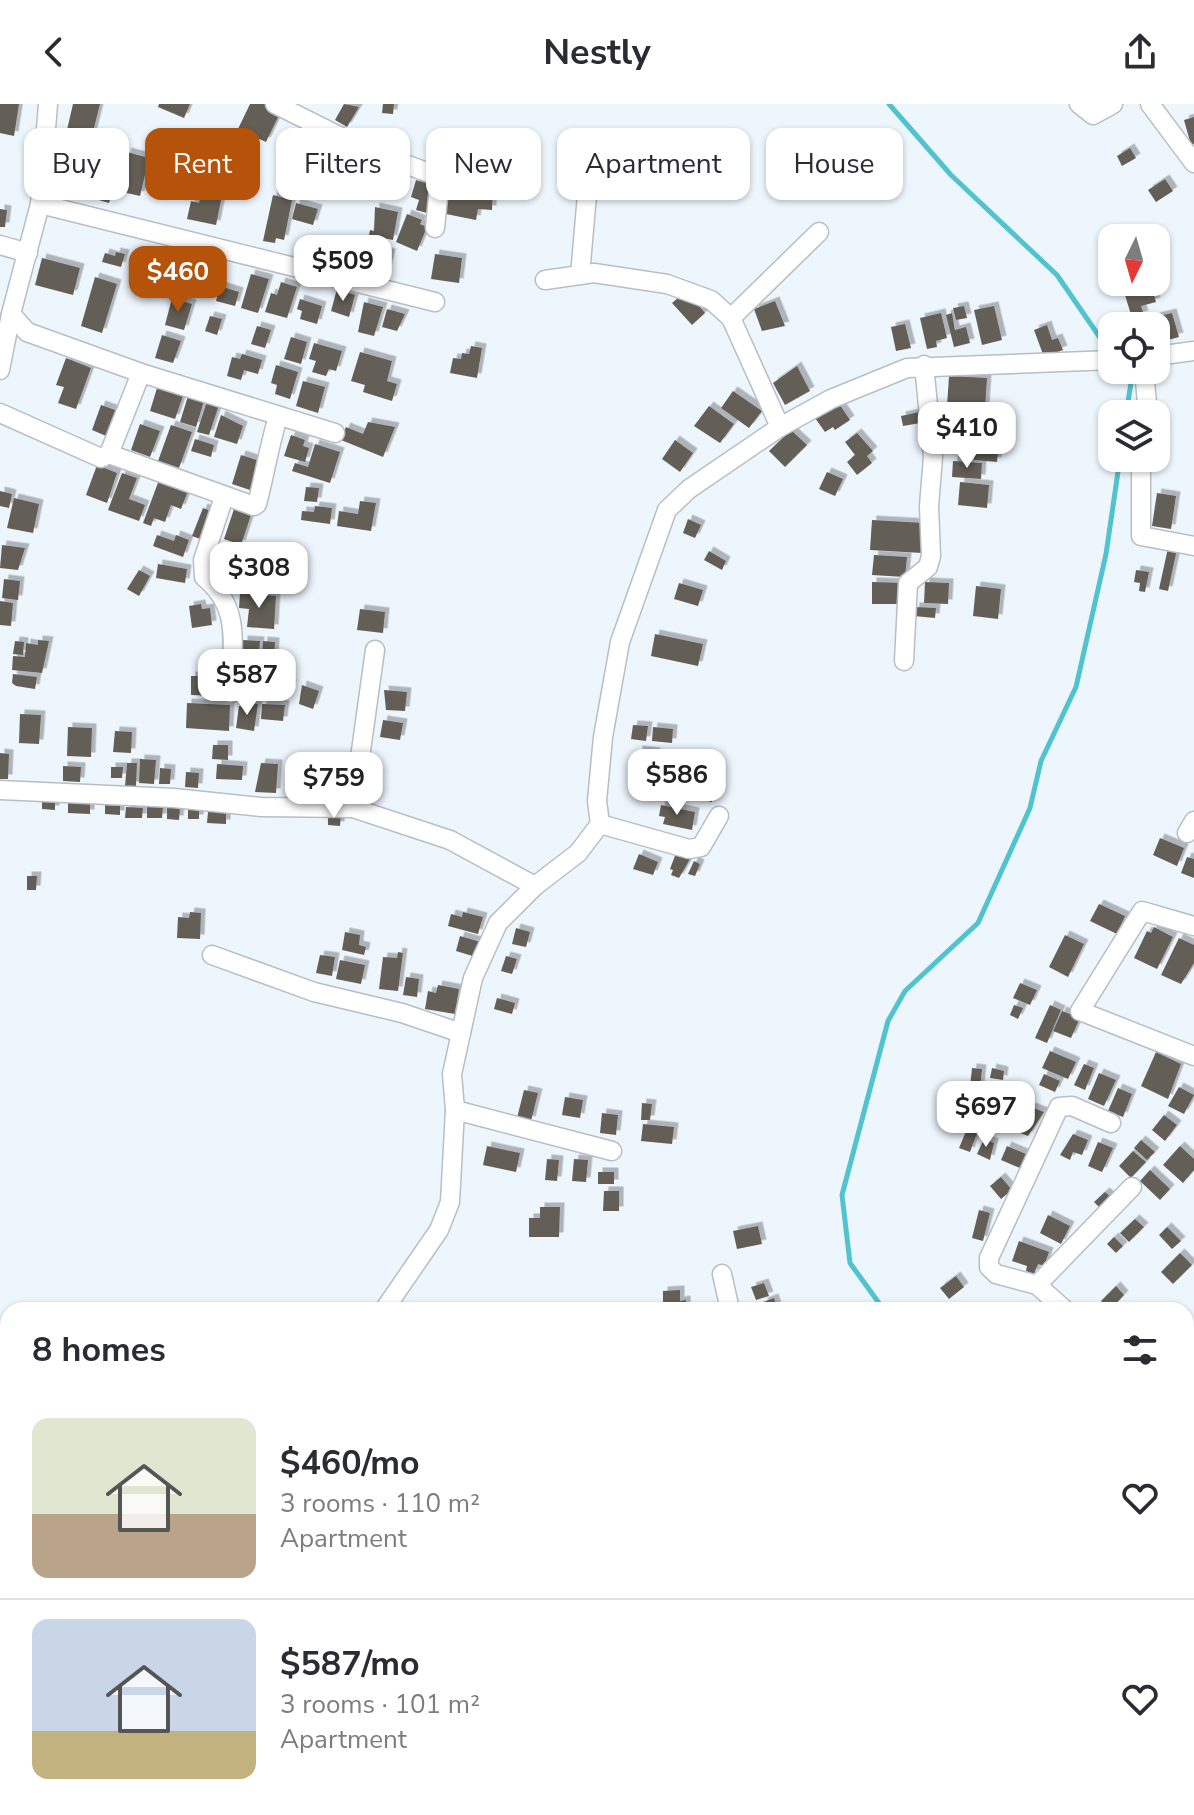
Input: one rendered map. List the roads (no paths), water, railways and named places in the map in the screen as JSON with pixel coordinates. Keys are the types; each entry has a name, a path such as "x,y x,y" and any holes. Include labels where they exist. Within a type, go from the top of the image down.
{"street":[{"path":"0,370 11,314 40,204 48,104"},
{"path":"275,104 365,149 440,177 435,228"},
{"path":"1079,104 1093,115 1113,104"},
{"path":"1150,104 1194,163"},
{"path":"580,275 587,200"},
{"path":"40,204 435,302"},
{"path":"731,318 819,232"},
{"path":"0,245 28,253"},
{"path":"545,280 594,273 690,290 711,300 731,318 780,427"},
{"path":"11,314 27,332 141,373 335,433"},
{"path":"1170,354 1194,351"},
{"path":"390,1302 439,1230 450,1202 455,1110 452,1074 473,978 498,923 535,886 578,853 600,824 597,801 603,737 620,642 667,510 689,489 780,427 831,399 907,368 1098,360"},
{"path":"904,661 908,583 928,567 931,556 929,506 933,457 924,365"},
{"path":"0,413 101,458 109,454 141,373"},
{"path":"109,454 254,506 278,417"},
{"path":"1141,472 1141,536 1194,546"},
{"path":"224,497 203,560 204,577 221,590 231,608 231,693"},
{"path":"353,808 375,650"},
{"path":"0,790 174,798 261,807 353,808 450,840 535,886"},
{"path":"600,824 689,849 701,847 719,816"},
{"path":"1194,926 1142,911 1080,1011 1194,1056"},
{"path":"212,955 314,992 402,1013 461,1033"},
{"path":"1056,1302 1037,1285 996,1274 989,1267 992,1248 1059,1107 1072,1106 1111,1123"},
{"path":"455,1110 612,1151"},
{"path":"1037,1285 1132,1187"},
{"path":"722,1274 728,1302"}],"waterway":[{"path":"889,104 951,175 1057,275 1098,335"},
{"path":"1128,400 1131,384"},
{"path":"878,1302 850,1263 842,1195 888,1021 905,991 978,923 1030,808 1041,761 1076,687 1106,554 1118,472"}]}
